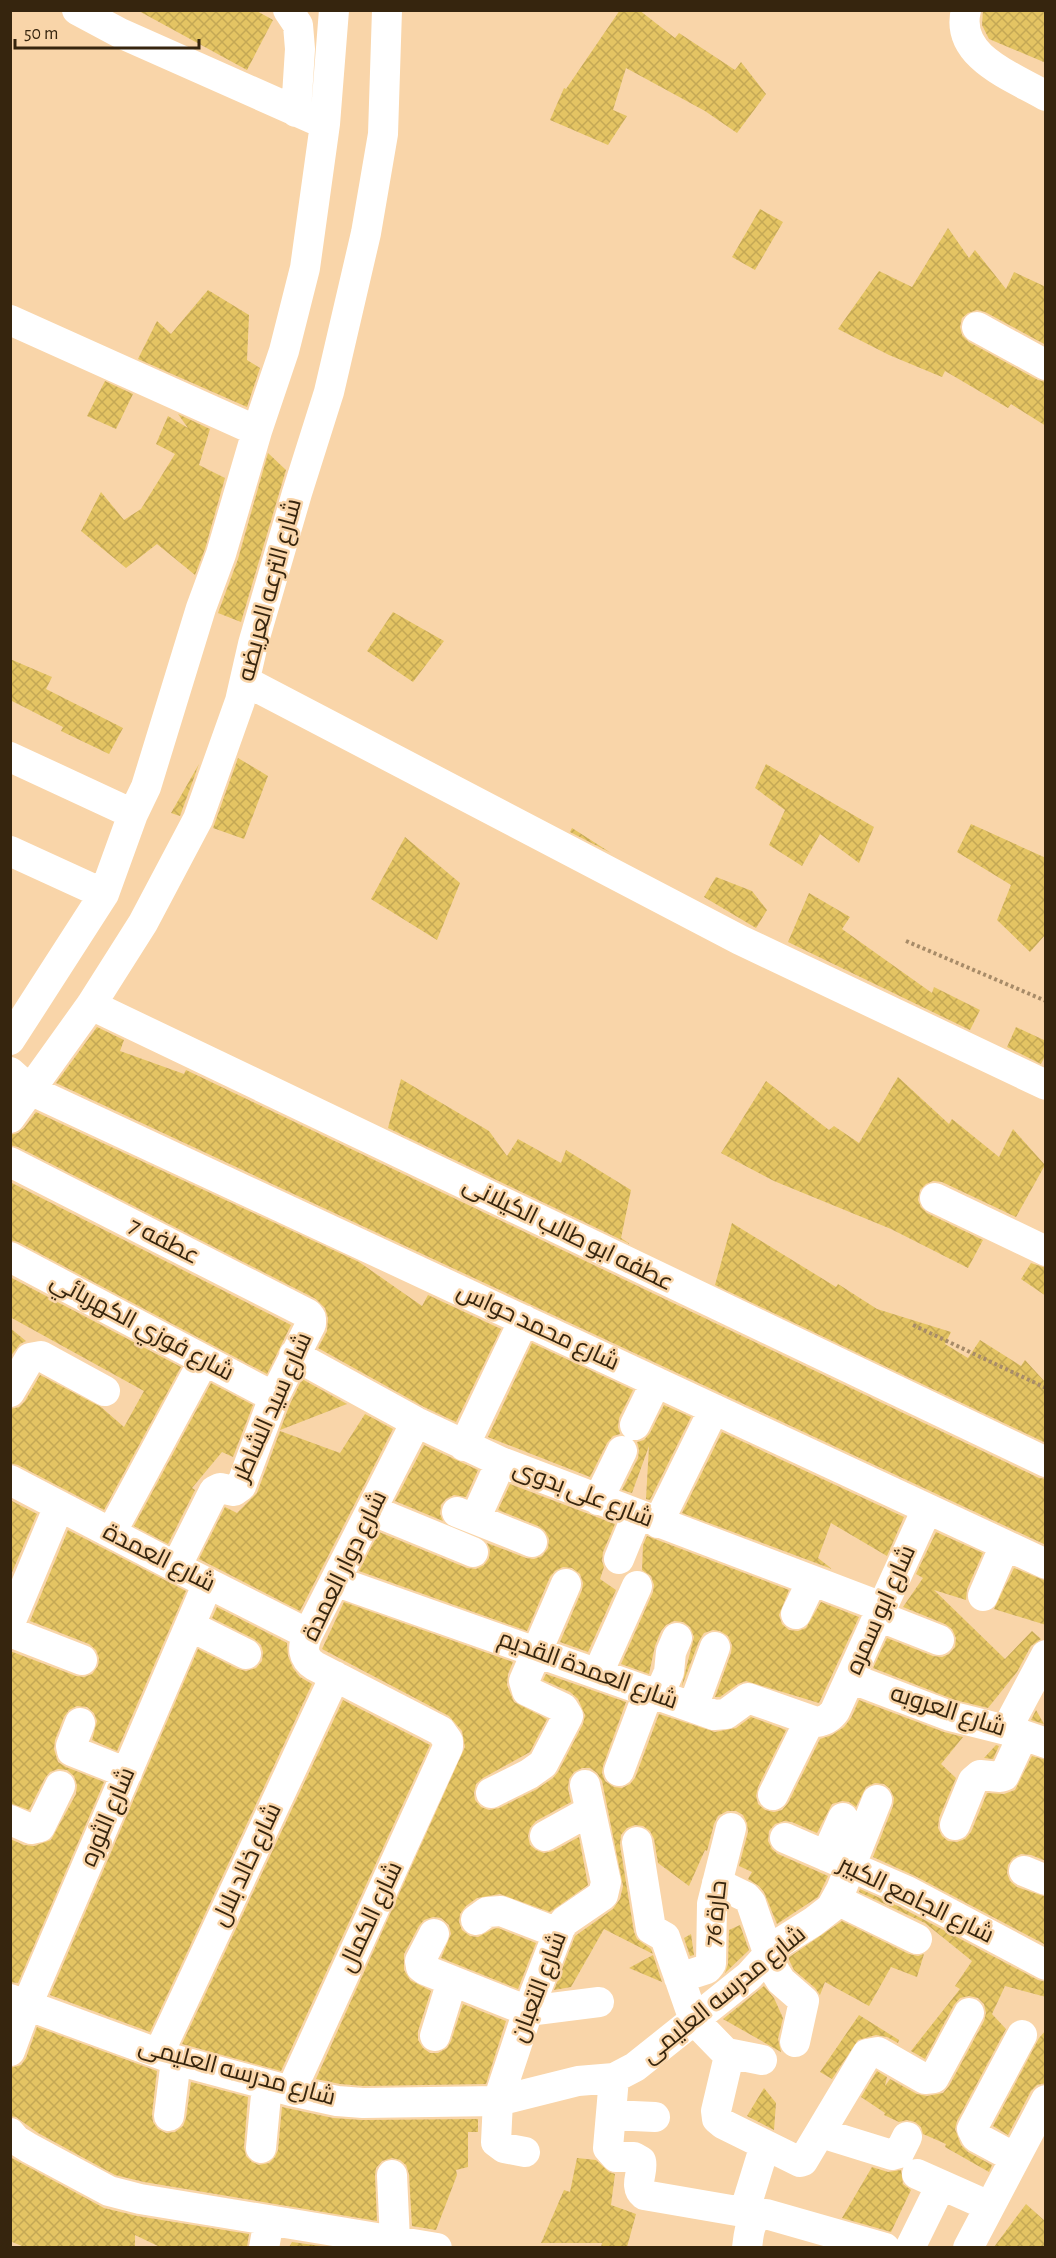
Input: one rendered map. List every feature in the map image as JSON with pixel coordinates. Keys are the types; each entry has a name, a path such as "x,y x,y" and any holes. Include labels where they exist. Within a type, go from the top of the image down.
{"street":[{"path":"77,10 120,33 325,124"},
{"path":"288,10 298,25 300,49 297,112"},
{"path":"10,1040 104,894 132,814 146,787 201,608 221,554 257,431 284,351 305,268 325,124 334,10"},
{"name":"شارع الترعه العريضه","path":"10,1118 20,1081 91,1005 143,923 189,839 198,819 245,681 253,644 329,392 366,233 383,134 387,10"},
{"path":"966,10 964,25 966,35 978,55 1046,96"},
{"path":"10,320 257,431"},
{"path":"977,327 1046,366"},
{"path":"245,681 740,940 1046,1085"},
{"path":"10,758 132,814"},
{"path":"10,851 104,894"},
{"name":"عطفه ابو طالب الكيلانى","path":"91,1005 1046,1462"},
{"name":"شارع محمد حواس","path":"20,1081 1046,1564"},
{"name":"عطفه 7","path":"10,1162 308,1314 311,1318 310,1324"},
{"path":"936,1198 1046,1251"},
{"name":"شارع فوزي الكهربائي","path":"10,1257 274,1397"},
{"path":"464,1446 524,1320"},
{"name":"شارع سيد الشاطر","path":"176,1568 214,1491 220,1488 234,1491 241,1486 274,1397 310,1324"},
{"name":"شارع على بدوى","path":"294,1355 464,1446 598,1500 812,1581 939,1640"},
{"path":"10,1392 30,1358 41,1356 105,1391"},
{"path":"111,1533 204,1360"},
{"path":"635,1425 656,1382"},
{"path":"619,1559 648,1519 714,1409"},
{"name":"شارع دوار العمدة","path":"416,1422 308,1634 304,1650 309,1663 441,1731 448,1741"},
{"path":"598,1500 622,1451"},
{"path":"501,1462 466,1515 532,1542"},
{"name":"شارع العمدة","path":"10,1480 176,1568 308,1634"},
{"path":"10,1623 59,1506"},
{"name":"شارع ابو سمره","path":"773,1795 822,1715 850,1678 927,1509"},
{"path":"371,1510 473,1552"},
{"path":"983,1596 1005,1545"},
{"name":"شارع العمدة القديم","path":"335,1581 720,1715 731,1711 743,1700 754,1698 822,1715"},
{"path":"796,1614 812,1581"},
{"name":"شارع الثوره","path":"10,2051 19,2002 127,1773 208,1583"},
{"path":"491,1793 530,1774 543,1764 568,1716 564,1708 530,1693 525,1688 525,1677 566,1584"},
{"path":"598,1673 637,1586"},
{"path":"190,1626 246,1654"},
{"path":"10,1632 82,1660"},
{"path":"619,1771 654,1693 669,1672 671,1652 677,1638"},
{"path":"693,1707 715,1647"},
{"path":"955,1825 973,1781 980,1775 1000,1778 1004,1776 1025,1736 1046,1655"},
{"name":"شارع خالد بلال","path":"169,2116 168,2057 335,1676"},
{"name":"شارع العروبه","path":"850,1678 950,1716 1025,1736"},
{"path":"80,1723 71,1746 72,1751 127,1773"},
{"name":"شارع الكمال","path":"261,2148 279,2088 448,1747 448,1741"},
{"path":"10,1820 31,1829 40,1827 60,1786"},
{"name":"شارع التعبان","path":"525,2152 504,2148 496,2142 498,2101 528,2011 558,1933 565,1921 606,1891 588,1798 545,1836"},
{"path":"839,1861 877,1800"},
{"path":"839,1861 843,1818"},
{"name":"حارة 76","path":"679,1978 705,1970 710,1966 712,1904 730,1828"},
{"name":"شارع الجامع الكبير","path":"785,1838 907,1891 1046,1965"},
{"path":"637,1842 650,1926 653,1931 665,1937 694,2020 727,2053 729,2060 716,2115 720,2122 800,2162 803,2161 867,2054 878,2052 930,2080 934,2078 969,2013"},
{"name":"شارع مدرسه العليمى","path":"19,2002 168,2057 279,2088 363,2103 498,2101 578,2082 614,2078 635,2067 748,1976 778,1944 823,1916 837,1900 839,1861"},
{"path":"717,1883 746,1897 752,1903 768,1955 781,1981 804,2001 795,2042"},
{"path":"837,1900 917,1939"},
{"path":"476,1920 487,1912 501,1911 558,1933"},
{"path":"434,1934 420,1959 420,1964 425,1970 528,2011 599,2002"},
{"path":"435,2036 452,1981"},
{"path":"1015,2158 976,2137 972,2129 1022,2035"},
{"path":"727,2053 762,2060"},
{"path":"614,2078 608,2148 616,2157 634,2157 641,2161 639,2188 642,2193 771,2216 867,2245"},
{"path":"968,2247 1046,2100"},
{"path":"610,2115 655,2117"},
{"path":"10,2133 29,2148 109,2191 267,2234 360,2241 394,2241 437,2247"},
{"path":"821,2133 892,2156 899,2153 907,2137"},
{"path":"747,2247 765,2145"},
{"path":"392,2175 394,2241"},
{"path":"910,2247 929,2180 989,2206"}],"path":[{"path":"906,941 1046,1001"},
{"path":"913,1325 1046,1388"}],"building":[{"path":"137,10 255,10 273,20 247,70"},
{"path":"620,10 639,10 675,38 679,33 735,70 741,62 766,94 737,133 705,111 626,68 613,110 627,116 608,145 550,120 564,88 566,89"},
{"path":"983,10 1046,10 1046,63 989,39 982,25"},
{"path":"760,209 783,222 755,270 732,257"},
{"path":"948,228 969,258 975,250 1006,289 1014,272 1046,287 1046,345 985,312 977,310 962,318 960,327 962,335 969,342 1038,380 1046,382 1046,426 1011,404 1008,408 945,371 942,377 889,355 838,329 879,271 912,287"},
{"path":"208,290 249,315 247,360 260,368 247,407 138,359 157,321 171,334"},
{"path":"105,381 133,394 116,429 87,416"},
{"path":"178,414 210,429 199,465 225,478 205,549 195,575 157,544 126,568 81,531 101,492 124,520 141,509 175,454 156,444 168,416 188,428"},
{"path":"268,453 286,470 241,622 218,613 238,559"},
{"path":"393,612 444,641 413,682 367,651"},
{"path":"10,659 52,677 46,689 123,728 109,754 61,731 63,727 10,700"},
{"path":"238,758 268,776 244,839 213,828"},
{"path":"199,764 180,816 171,813"},
{"path":"766,764 874,827 859,863 820,834 802,866 769,845 785,810 755,788"},
{"path":"971,824 1046,858 1046,934 1030,952 997,920 1011,885 957,852"},
{"path":"572,828 611,853 570,832"},
{"path":"405,837 460,883 437,940 371,899"},
{"path":"716,877 752,891 767,910 756,928 704,897"},
{"path":"809,893 850,917 842,929 932,993 934,987 980,1010 970,1030 788,942"},
{"path":"97,1027 124,1040 120,1051 184,1074 186,1070 1039,1478 1046,1479 1046,1545 56,1083"},
{"path":"1016,1027 1046,1041 1046,1054 1041,1064 1007,1047"},
{"path":"898,1077 949,1124 952,1119 999,1157 1013,1129 1045,1165 1016,1217 942,1182 933,1181 920,1190 918,1200 927,1213 983,1240 968,1268 891,1229 774,1181 721,1153 766,1081 829,1130 834,1126 859,1143"},
{"path":"401,1079 489,1131 507,1156 518,1139 561,1163 566,1150 631,1190 621,1238 630,1244 388,1128"},
{"path":"36,1112 359,1262 422,1306 428,1295 501,1329 456,1422 424,1407 318,1348 327,1331 328,1318 325,1308 316,1299 18,1147 10,1145 10,1135 24,1128"},
{"path":"10,1182 291,1325 267,1374 18,1242 10,1240"},
{"path":"732,1223 836,1287 838,1284 877,1309 951,1332 945,1344 968,1358 980,1340 1021,1366 1025,1360 1046,1383 1046,1443 715,1285"},
{"path":"1031,1263 1046,1268 1046,1296 1021,1279"},
{"path":"10,1277 181,1367 104,1510 10,1463 10,1409 19,1407 25,1401 40,1375 101,1407 124,1427 144,1391 10,1317"},
{"path":"10,1328 26,1341 20,1344 10,1357"},
{"path":"532,1343 633,1390 619,1418 620,1434 613,1436 607,1443 590,1477 488,1437"},
{"path":"302,1379 347,1404 280,1430 290,1404"},
{"path":"211,1383 253,1405 233,1457 222,1452 192,1488 195,1490 168,1544 134,1526"},
{"path":"664,1405 691,1417 650,1500 646,1499 649,1446 632,1493 622,1490 638,1458 637,1442 644,1440 650,1433"},
{"path":"365,1414 393,1429 300,1611 199,1559 225,1507 237,1513 257,1493 280,1431 340,1453"},
{"path":"722,1432 904,1517 887,1556 831,1523 818,1558 832,1569 682,1513"},
{"path":"424,1445 478,1470 466,1497 454,1495 441,1505 440,1514 443,1521 395,1501"},
{"path":"510,1484 615,1524 603,1552 604,1567 600,1579 616,1590 588,1652 560,1642 582,1590 583,1583 580,1574 572,1568 563,1567 550,1577 527,1631 359,1571 379,1532 467,1568 476,1569 484,1565 489,1558 490,1550 487,1543 526,1558 534,1559 542,1556 548,1548 549,1539 545,1531 498,1510"},
{"path":"10,1500 37,1514 10,1577"},
{"path":"68,1530 186,1591 117,1751 92,1740 97,1721 94,1713 87,1707 77,1706 69,1710 64,1717 55,1740 54,1749 58,1762 104,1782 18,1983 10,1982 10,1839 24,1845 34,1846 51,1840 76,1794 77,1785 74,1776 67,1770 58,1769 50,1772 45,1778 29,1810 10,1803 10,1651 84,1677 92,1674 98,1666 99,1658 96,1650 89,1644 30,1621"},
{"path":"936,1532 983,1553 967,1589 966,1600 934,1590 1005,1659 1032,1631 1041,1639 1031,1646 1017,1672 988,1708 955,1700 873,1668 887,1638 933,1656 942,1657 949,1654 955,1647 956,1638 952,1629 903,1607 923,1578 916,1574"},
{"path":"647,1536 789,1590 779,1615 782,1624 789,1630 798,1631 806,1628 821,1602 859,1617 819,1703 746,1681 720,1697 715,1697 732,1645 728,1636 713,1630 704,1633 699,1641 682,1686 694,1637 690,1627 683,1622 674,1621 661,1631 649,1674 621,1664 653,1592 654,1585 651,1576 642,1570 643,1545"},
{"path":"1014,1568 1046,1581 1046,1625 994,1609"},
{"path":"344,1602 513,1662 508,1674 507,1685 514,1702 547,1719 530,1752 476,1784 475,1800 481,1807 489,1810 499,1808 537,1789 553,1778 583,1724 585,1715 578,1699 570,1692 543,1680 546,1674 626,1702 602,1773 605,1781 614,1787 622,1788 635,1778 659,1714 715,1732 736,1728 751,1717 786,1730 758,1787 756,1796 758,1804 765,1810 774,1812 782,1810 788,1803 820,1739 844,1727 859,1700 963,1737 941,1764 956,1778 939,1818 938,1828 948,1841 957,1842 965,1839 971,1832 987,1793 1004,1794 1015,1790 1032,1756 1046,1760 1046,1861 1021,1854 1013,1858 1008,1865 1007,1873 1010,1881 1017,1887 1046,1897 1046,1945 915,1876 873,1857 894,1798 890,1789 884,1784 875,1783 866,1787 856,1807 849,1802 842,1801 832,1804 817,1833 784,1821 775,1824 769,1831 768,1841 778,1854 828,1876 818,1897 777,1924 764,1892 748,1879 752,1872 739,1866 748,1832 743,1815 736,1811 727,1811 718,1816 707,1851 705,1850 689,1886 658,1863 654,1839 650,1831 643,1826 635,1825 627,1828 621,1835 620,1845 634,1932 637,1939 651,1949 653,1954 604,1929 571,1987 554,1990 575,1936 613,1909 620,1899 623,1886 602,1781 590,1768 582,1768 574,1772 569,1779 568,1789 571,1802 536,1821 530,1828 528,1836 530,1845 544,1853 553,1851 579,1837 588,1885 550,1912 500,1894 477,1898 460,1914 459,1922 462,1930 470,1936 478,1937 498,1928 536,1943 518,1989 441,1958 451,1934 449,1925 441,1918 433,1917 424,1920 404,1954 404,1970 410,1980 431,1991 418,2031 418,2040 430,2053 438,2053 447,2048 463,2004 506,2021 486,2084 364,2086 316,2079 465,1747 462,1731 449,1716 322,1649"},
{"path":"217,1607 287,1643 288,1656 293,1668 300,1677 312,1684 150,2032 50,1995 198,1649 246,1671 256,1668 262,1661 261,1645 254,1639 212,1618"},
{"path":"343,1700 430,1745 281,2071 182,2044"},
{"path":"1036,1710 1044,1724 1031,1720"},
{"path":"996,1745 999,1746 993,1759 984,1758"},
{"path":"860,1889 1046,1982 1046,1997 1005,1986 992,2014 1006,2029 957,2121 955,2129 961,2145 968,2152 992,2165 989,2172 945,2147 946,2144 923,2134 921,2127 915,2122 907,2120 899,2122 884,2115 885,2113 861,2097 877,2071 887,2077 885,2086 890,2079 917,2094 927,2096 943,2093 984,2021 986,2013 984,2004 978,1998 969,1996 960,1998 925,2059 911,2051 960,1989 955,1986 972,1961 925,1923 859,1892"},
{"path":"842,1921 909,1954 918,1956 924,1954 917,1977 891,1967 869,2006 825,1982 820,1995 794,1970 788,1958"},
{"path":"740,1925 749,1950 725,1973 728,1964 729,1930"},
{"path":"691,1934 694,1955 690,1956 684,1938"},
{"path":"653,1955 662,1982 629,1968"},
{"path":"764,1986 774,1998 783,2018 778,2039 781,2052 723,2019"},
{"path":"859,2015 899,2040 898,2043 887,2037 876,2035 858,2040 832,2079 820,2072"},
{"path":"37,2027 157,2071 153,2122 158,2129 166,2133 175,2132 183,2126 191,2082 248,2097 244,2147 246,2156 259,2165 269,2163 278,2150 282,2107 333,2118 362,2120 478,2119 478,2132 468,2132 468,2167 456,2170 457,2175 436,2230 412,2226 409,2174 406,2165 392,2158 382,2161 376,2168 377,2221 144,2182 115,2175 38,2133 16,2117 10,2116 10,2068 21,2065 26,2058"},
{"path":"1046,2030 1046,2083 1037,2085 1031,2091 1008,2135 993,2126 1039,2038"},
{"path":"764,2088 776,2103 774,2130 747,2116"},
{"path":"10,2157 104,2208 137,2216 249,2234 247,2247 160,2247 135,2235 135,2247 24,2247 10,2241"},
{"path":"577,2158 596,2160 609,2172 615,2174 611,2205 636,2214 627,2247 601,2247 602,2243 541,2243 564,2190 570,2192"},
{"path":"872,2167 888,2172 901,2170 903,2184 911,2190 891,2232 842,2218"},
{"path":"1026,2204 1046,2222 1046,2247 994,2247"},
{"path":"292,2242 328,2247 289,2247"}]}
